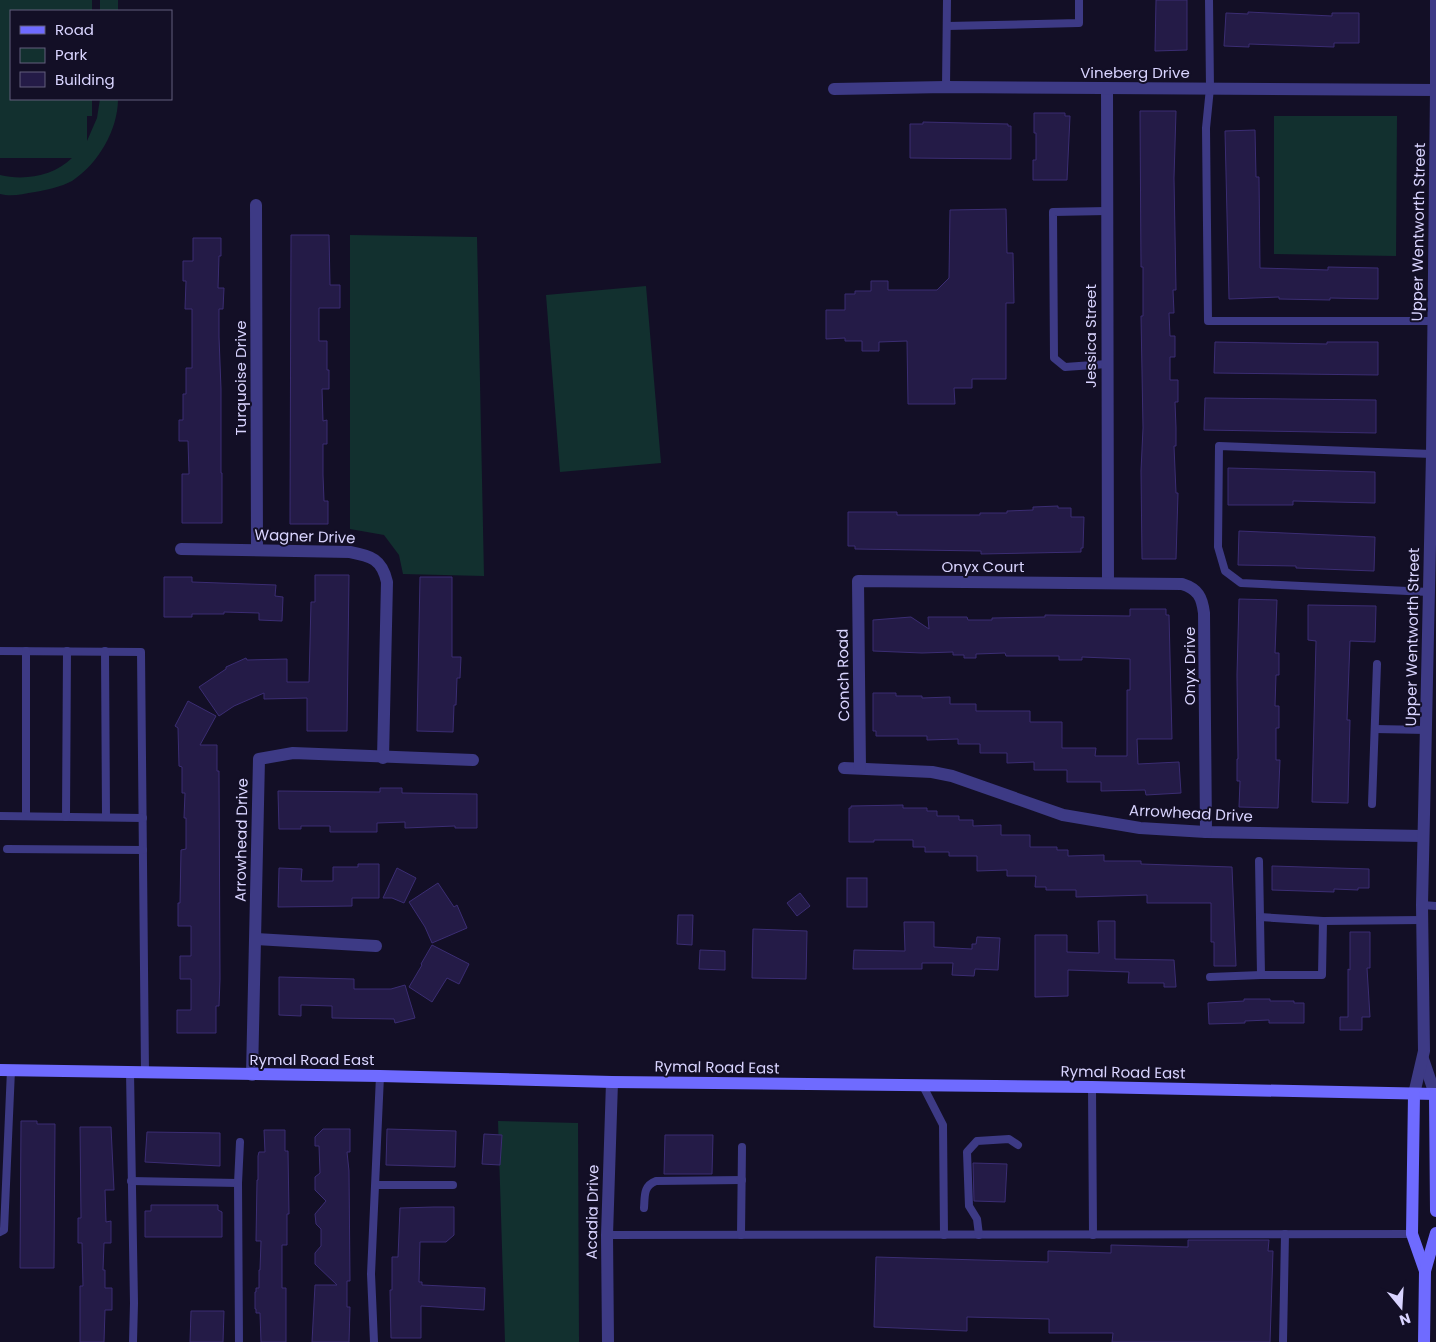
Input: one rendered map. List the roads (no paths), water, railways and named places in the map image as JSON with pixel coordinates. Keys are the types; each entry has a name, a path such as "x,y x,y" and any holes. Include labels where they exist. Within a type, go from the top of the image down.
{"main road":[{"name":"Rymal Road East","path":"6,1070 612,1082 1092,1087 1435,1094"},
{"name":"Upper Wentworth Street","path":"1414,1094 1412,1234 1430,1271"},
{"path":"1435,1094 1436,1211"},
{"name":"Upper Wentworth Street","path":"1424,1342 1430,1271 1436,1233"}],"street":[{"name":"Upper Wentworth Street","path":"1414,1094 1423,1058 1422,906 1426,730 1432,677 1429,592 1436,0"},
{"name":"Vineberg Drive","path":"834,89 946,87 1436,90"},
{"name":"Jessica Street","path":"1107,88 1108,583"},
{"name":"Turquoise Drive","path":"256,205 257,550"},
{"name":"Wagner Drive","path":"181,549 350,552 366,555 376,560 384,569 387,582 383,758"},
{"name":"Onyx Court","path":"858,581 1108,583"},
{"name":"Conch Road","path":"858,581 860,768"},
{"name":"Onyx Drive","path":"1108,583 1182,584 1195,590 1201,598 1204,613 1206,832"},
{"name":"Arrowhead Drive","path":"252,1075 259,759 293,754 473,760"},
{"name":"Arrowhead Drive","path":"844,768 932,772 952,776 1070,816 1140,828 1206,832 1424,836"},
{"path":"256,940 376,946"},
{"path":"1423,1058 1435,1094"},
{"name":"Acadia Drive","path":"608,1342 607,1235 612,1082"}],"lane":[{"path":"946,87 947,0"},
{"path":"947,26 1079,23 1079,0"},
{"path":"1209,0 1210,88 1206,128 1208,321 1433,321"},
{"path":"1106,211 1053,212 1054,358 1065,367 1107,364"},
{"path":"1429,592 1241,583 1225,571 1218,547 1219,446 1432,454"},
{"path":"0,651 141,652 145,1073"},
{"path":"26,651 26,816"},
{"path":"66,817 67,651"},
{"path":"104,651 106,817"},
{"path":"1372,804 1377,664"},
{"path":"1375,729 1426,730"},
{"path":"0,816 143,818"},
{"path":"7,849 143,850"},
{"path":"1259,862 1261,975"},
{"path":"1422,906 1436,906"},
{"path":"1260,917 1323,921 1422,920"},
{"path":"1210,977 1322,975 1323,921"},
{"path":"0,1232 4,1230 6,1070"},
{"path":"130,1072 134,1303 132,1342"},
{"path":"374,1342 371,1274 380,1076"},
{"path":"923,1086 942,1125 944,1235"},
{"path":"1092,1087 1093,1234"},
{"path":"978,1235 977,1219 969,1206 967,1152 977,1141 1009,1139 1018,1145"},
{"path":"239,1342 238,1183 240,1142"},
{"path":"741,1235 742,1147"},
{"path":"644,1208 645,1189 656,1181 742,1180"},
{"path":"131,1181 238,1183"},
{"path":"376,1185 453,1186"},
{"path":"1283,1342 1285,1234"},
{"path":"607,1235 1412,1234"}]}
